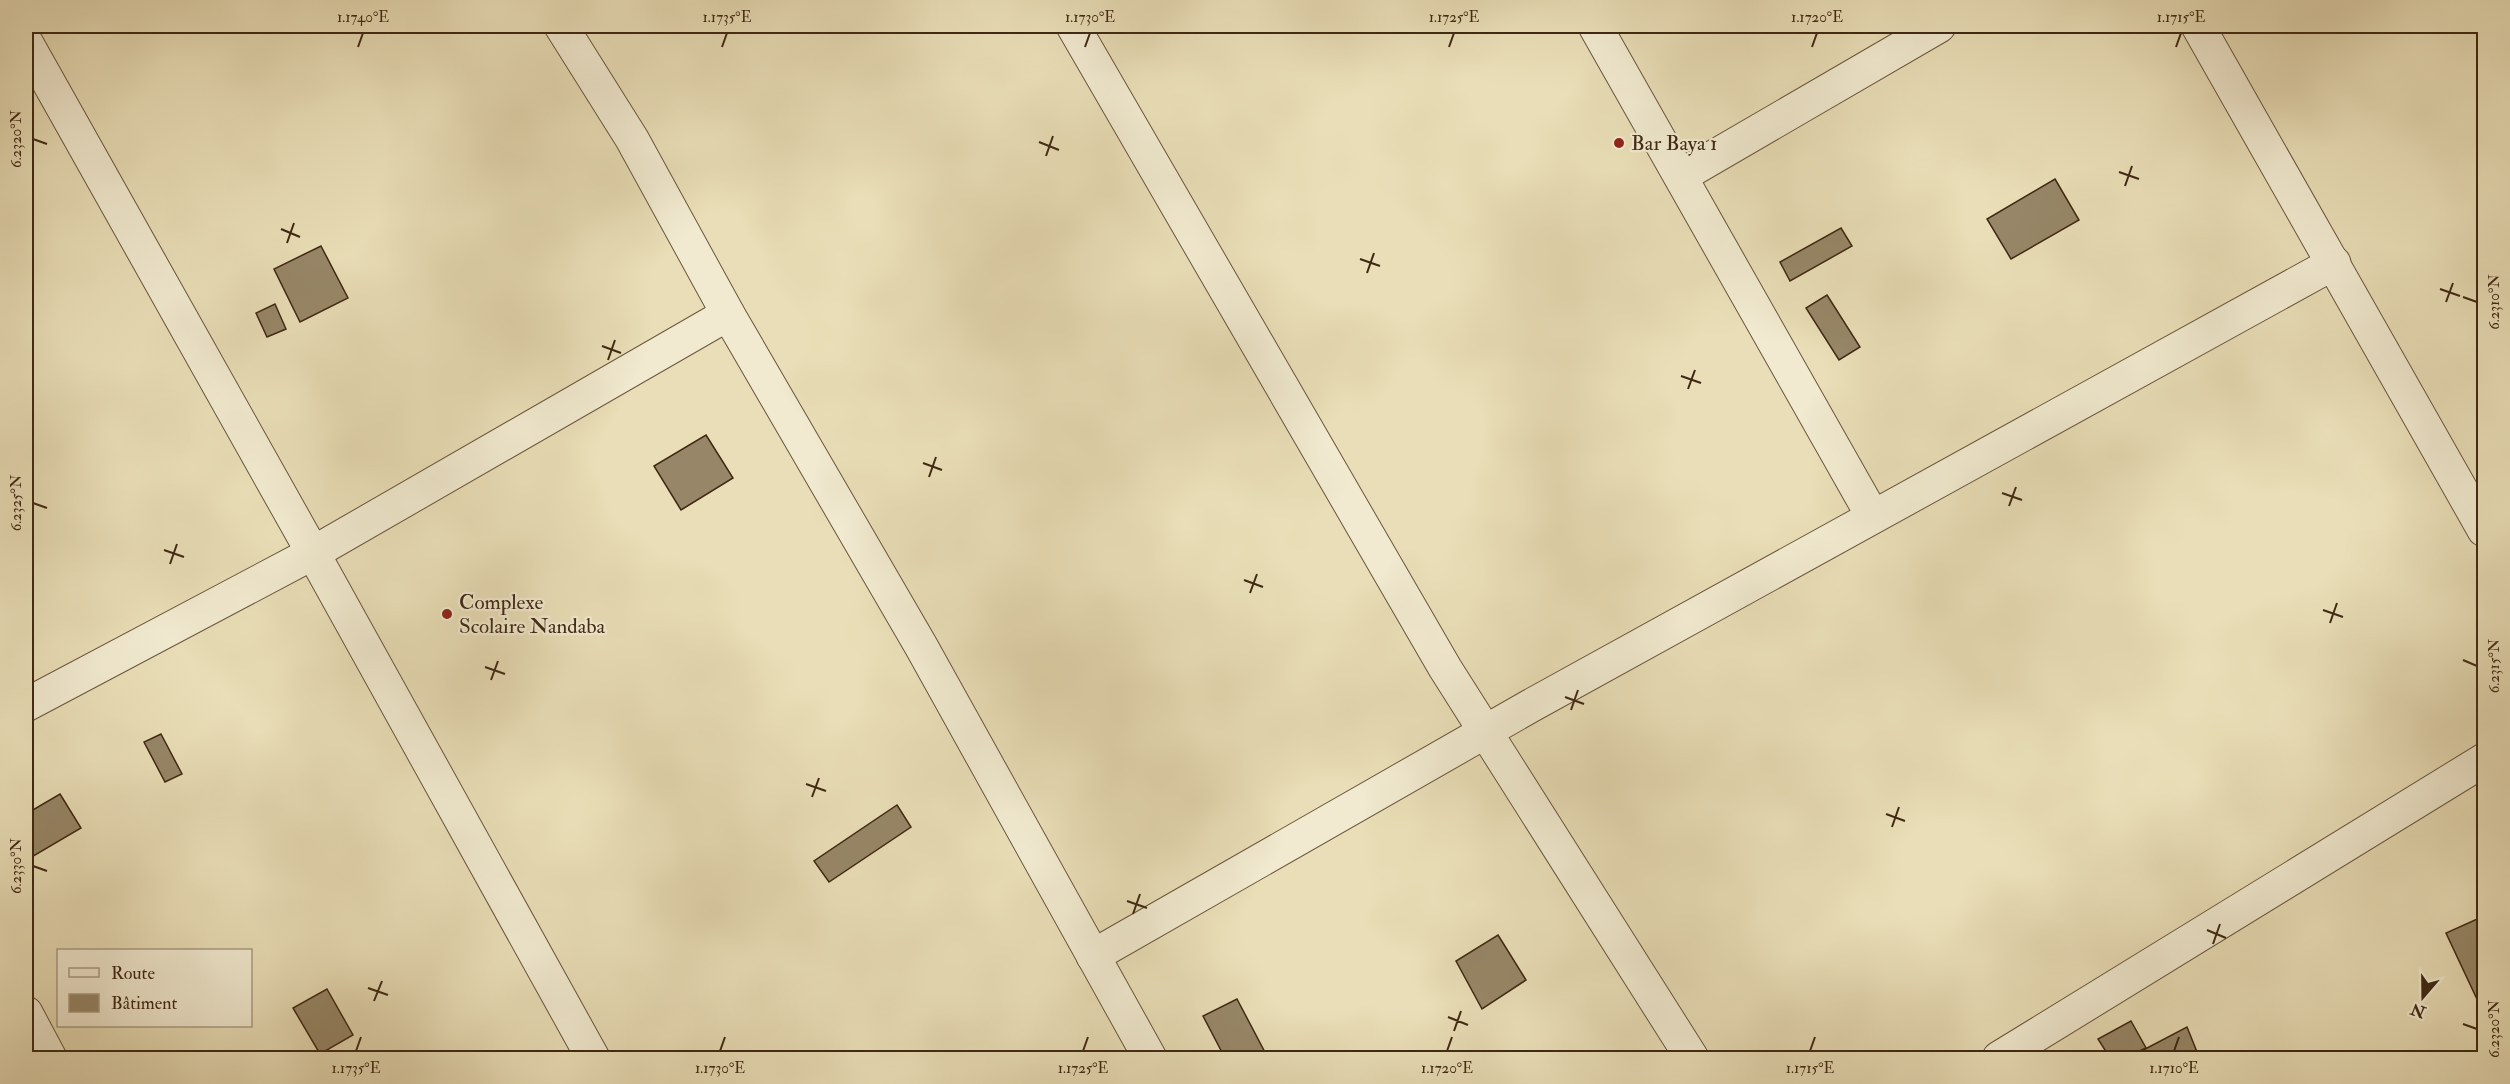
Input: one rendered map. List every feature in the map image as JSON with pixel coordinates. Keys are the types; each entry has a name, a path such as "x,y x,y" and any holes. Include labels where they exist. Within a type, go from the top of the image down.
{"street":[{"path":"561,26 632,139 728,314 921,646 1150,1059"},
{"path":"1073,26 1445,668 1692,1059"},
{"path":"1595,26 1872,515"},
{"path":"1681,176 1939,26"},
{"path":"2198,26 2484,530"},
{"path":"26,42 313,553 593,1059"},
{"path":"1093,956 1872,515 2334,263"},
{"path":"26,705 313,553 728,314"},
{"path":"1999,1059 2484,760"},
{"path":"26,1013 50,1059"}],"building":[{"path":"2055,179 2079,220 2011,259 1987,219"},
{"path":"1841,228 1852,246 1790,281 1780,262"},
{"path":"321,246 348,298 300,322 274,269"},
{"path":"1827,295 1860,347 1839,360 1806,308"},
{"path":"275,304 286,329 267,337 256,313"},
{"path":"706,435 733,478 681,510 654,466"},
{"path":"161,734 182,774 165,782 144,742"},
{"path":"60,794 81,828 30,858 26,850 26,814"},
{"path":"897,805 911,827 829,882 814,861"},
{"path":"2484,916 2484,1011 2483,1012 2446,933"},
{"path":"1498,935 1526,980 1482,1009 1456,961"},
{"path":"327,989 353,1035 320,1054 293,1008"},
{"path":"1237,999 1268,1058 1225,1058 1203,1016"},
{"path":"2131,1021 2146,1048 2124,1058 2110,1058 2098,1039"},
{"path":"2187,1027 2197,1052 2185,1058 2128,1058"}],"place":[{"name":"Bar Baya 1","path":"1619,143"},
{"name":"Complexe Scolaire Nandaba","path":"447,614"}]}
